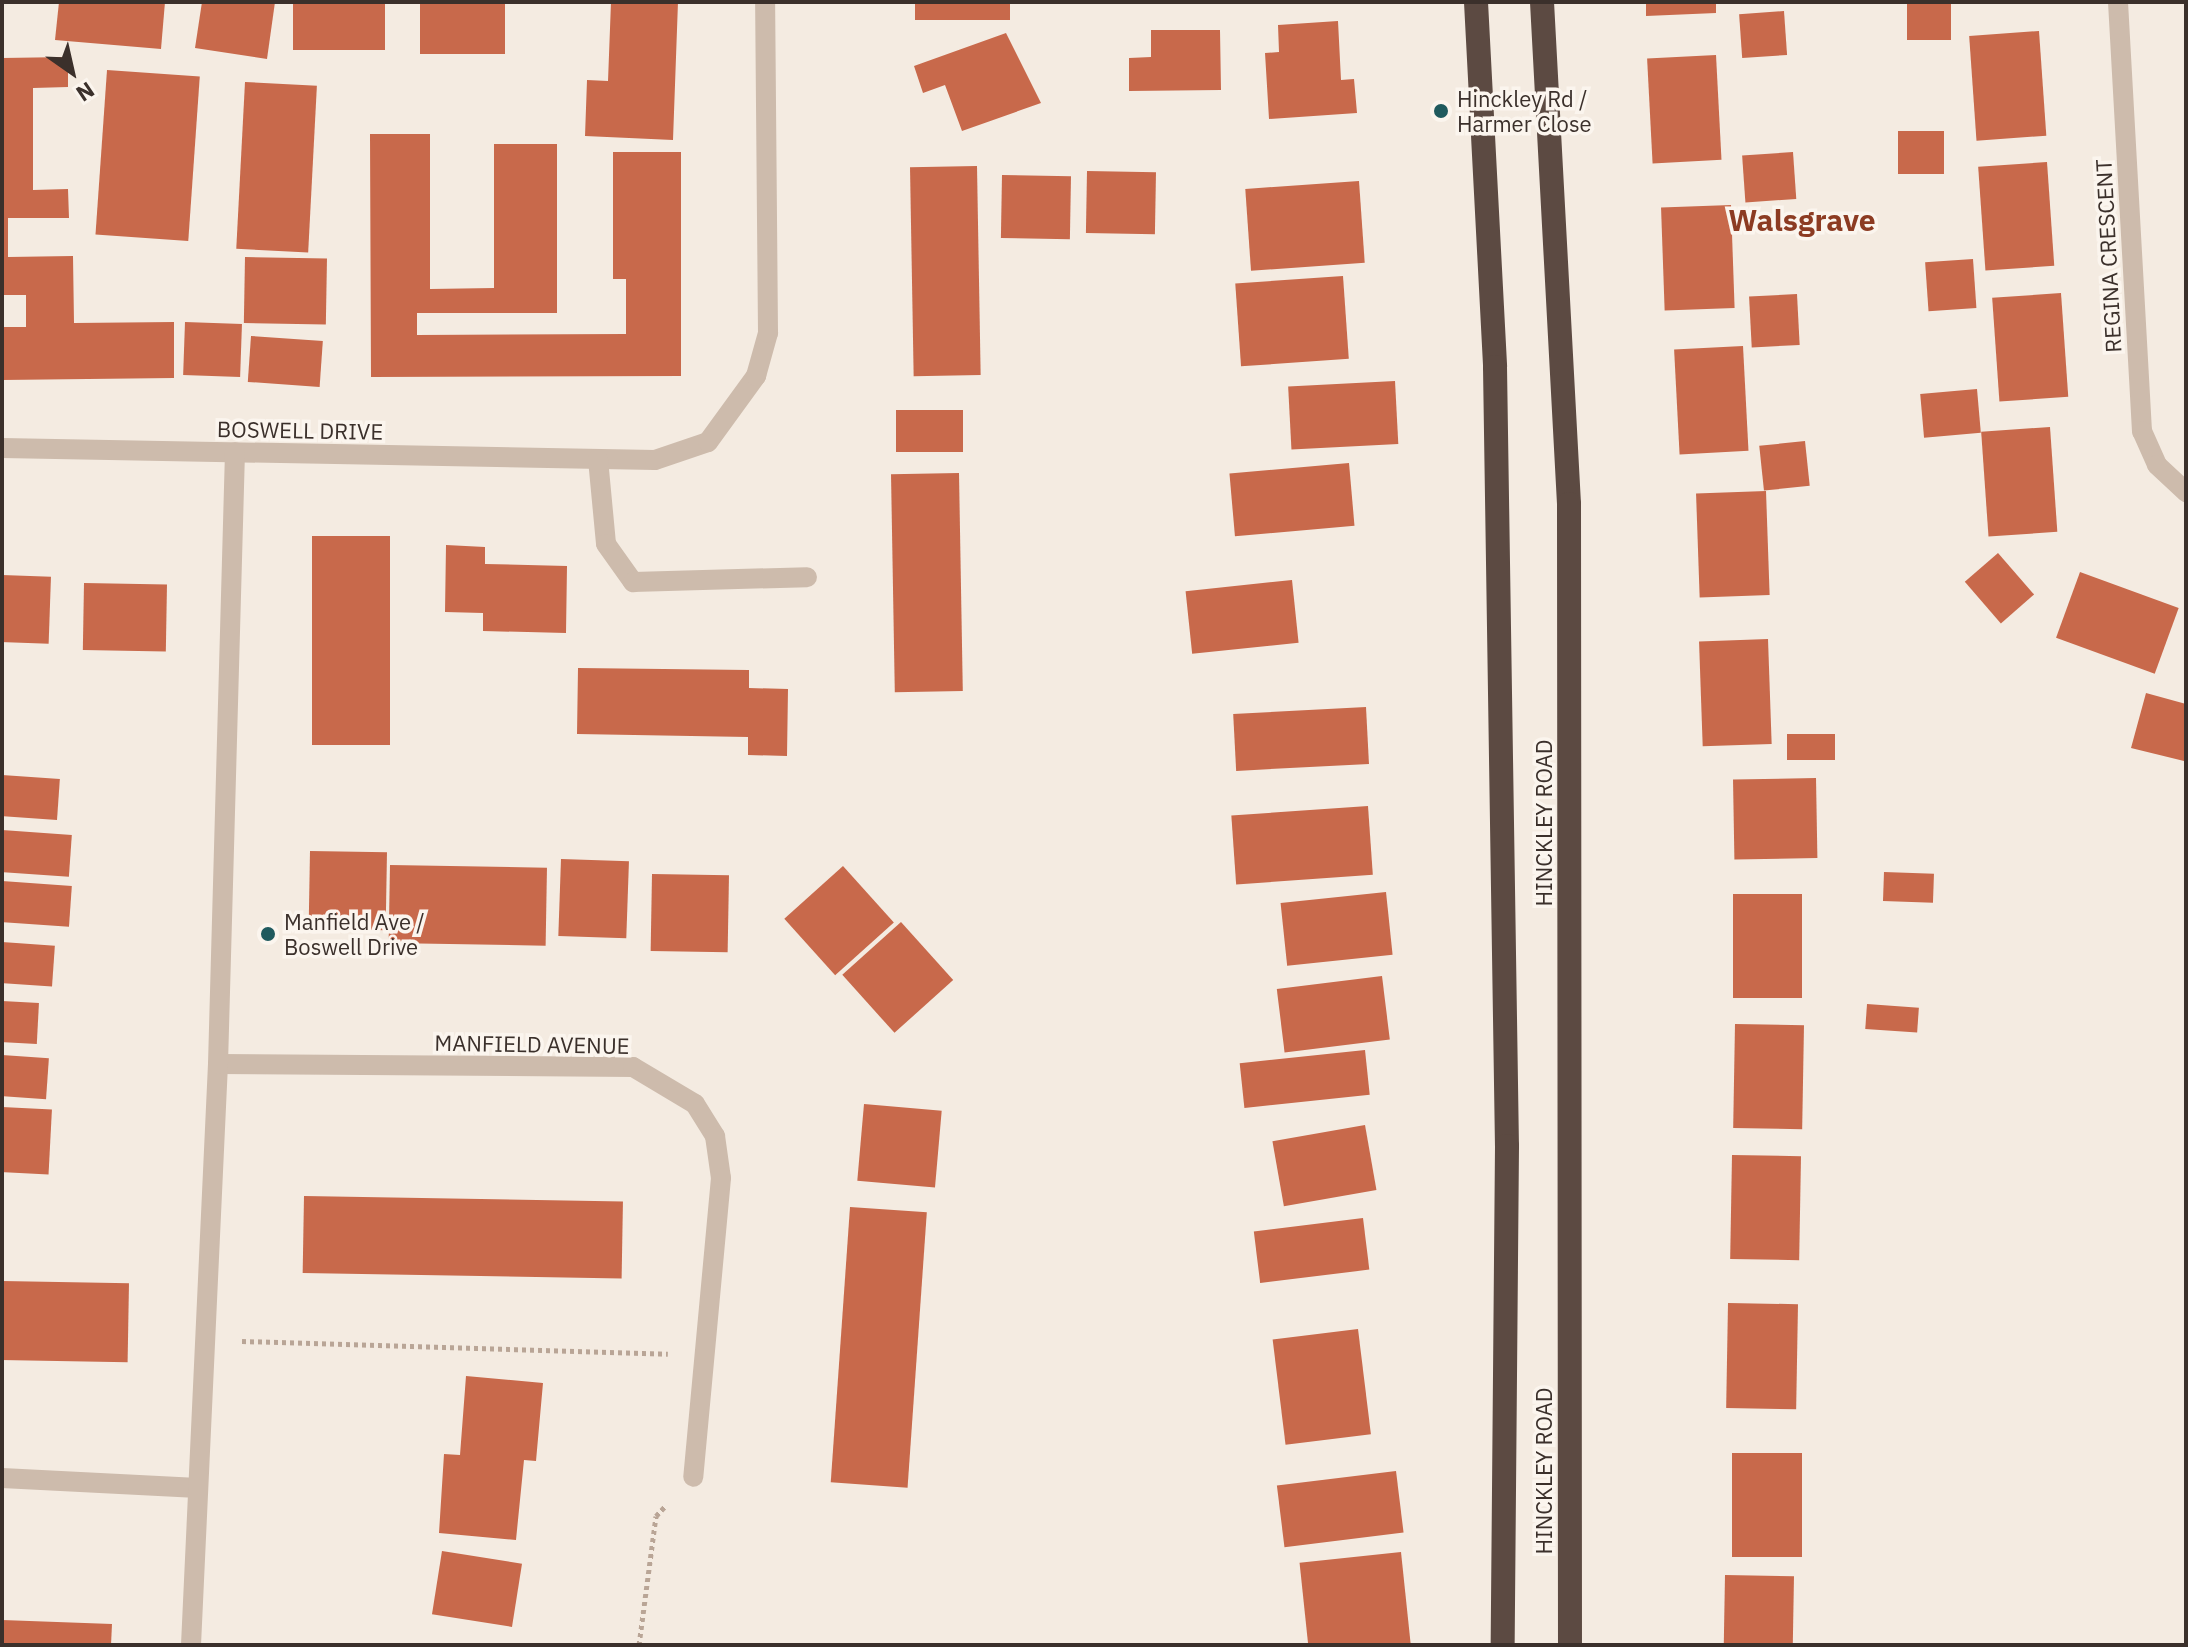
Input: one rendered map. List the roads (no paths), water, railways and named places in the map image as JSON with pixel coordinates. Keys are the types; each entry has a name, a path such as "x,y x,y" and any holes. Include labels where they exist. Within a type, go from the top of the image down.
{"highway":[{"name":"HINCKLEY ROAD","path":"1476,2 1495,367 1507,1146 1503,1645"},
{"name":"HINCKLEY ROAD","path":"1542,2 1569,504 1570,1645"}],"street":[{"name":"BOSWELL DRIVE","path":"2,448 655,460 708,442 756,376 768,333 765,2"},
{"name":"REGINA CRESCENT","path":"2118,2 2142,431 2157,465 2186,492"},
{"path":"191,1645 218,1064 235,452"},
{"path":"598,459 606,544 633,582 807,577"},
{"name":"MANFIELD AVENUE","path":"218,1064 633,1067 667,1082 695,1104 715,1136 721,1178 693,1477"},
{"path":"2,1478 198,1488"}],"place":[{"name":"Hinckley Rd / Harmer Close","path":"1441,111"},
{"name":"Manfield Ave / Boswell Drive","path":"268,934"}],"district":[{"name":"Walsgrave","path":"1802,220"}]}
